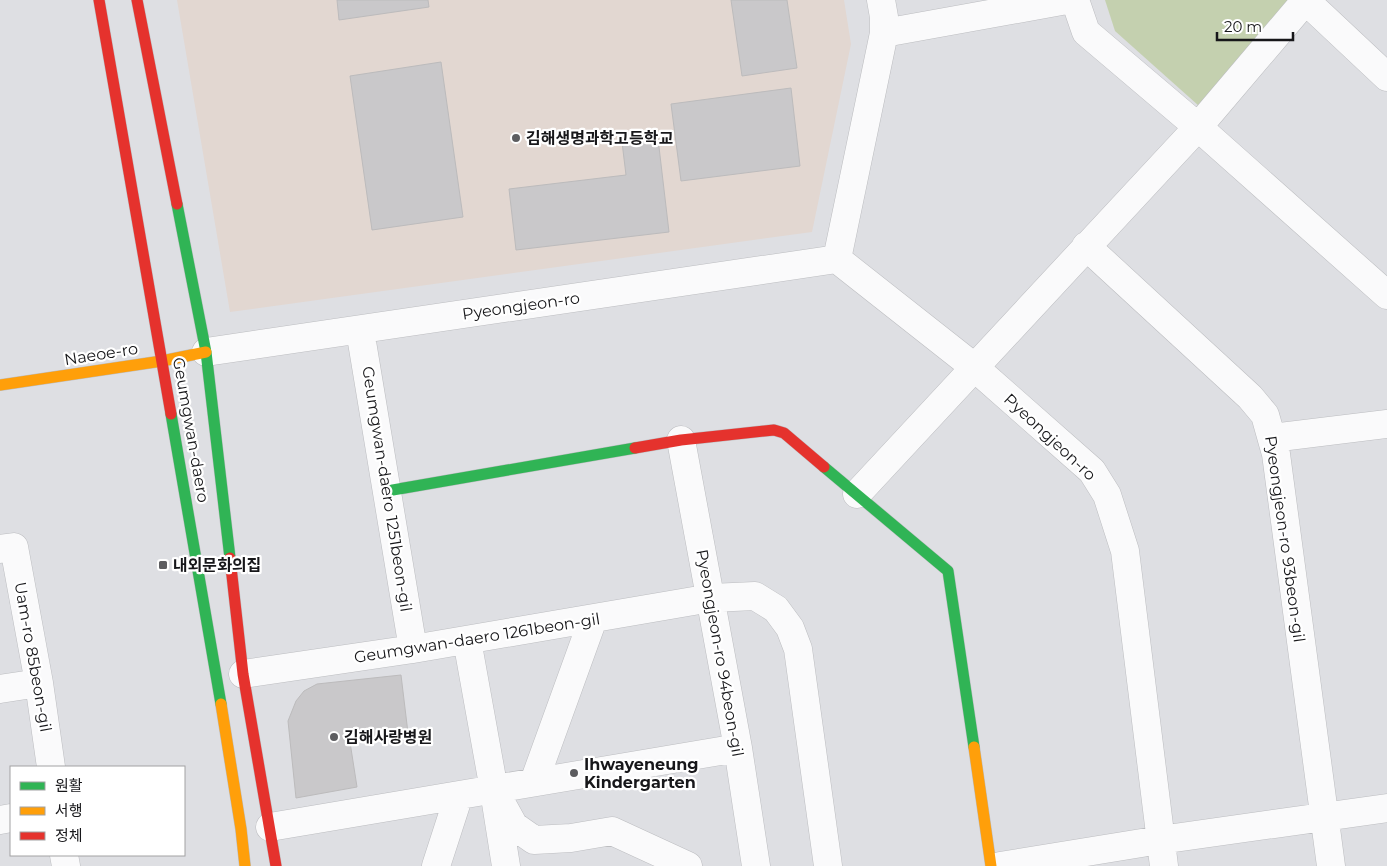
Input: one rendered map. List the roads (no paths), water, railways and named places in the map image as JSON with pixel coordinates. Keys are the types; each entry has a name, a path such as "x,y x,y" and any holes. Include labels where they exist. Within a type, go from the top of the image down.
{"main road":[{"name":"Geumgwan-daero","path":"99,0 217,678 245,866"},
{"name":"Geumgwan-daero","path":"137,0 206,352 243,674 276,866"},
{"name":"Naeoe-ro","path":"0,385 162,361 206,352"},
{"path":"386,491 681,440 757,431 774,430 784,433 948,570 991,866"}],"street":[{"path":"837,259 884,33 881,0"},
{"path":"884,33 1067,0"},
{"path":"1075,0 1086,32 1198,127 1387,296"},
{"path":"857,494 1198,127 1306,0 1387,77"},
{"name":"Pyeongjeon-ro 93beon-gil","path":"1086,246 1250,397 1265,415 1276,454 1331,866"},
{"name":"Pyeongjeon-ro","path":"206,352 837,259 974,367 1092,471 1108,495 1125,550 1162,853"},
{"name":"Geumgwan-daero 1251beon-gil","path":"360,330 413,649"},
{"path":"1272,438 1387,424"},
{"name":"Pyeongjeon-ro 94beon-gil","path":"681,440 738,748 756,866"},
{"name":"Uam-ro 85beon-gil","path":"7,548 39,683 50,766"},
{"name":"Geumgwan-daero 1261beon-gil","path":"243,674 413,649 711,598 755,596 776,609 790,628 798,649 828,866"},
{"path":"534,782 593,619"},
{"path":"467,640 506,866"},
{"path":"0,689 39,683"},
{"path":"270,827 738,748"},
{"path":"494,790 514,826 534,840 571,838 612,831 688,866"},
{"path":"436,866 459,795"},
{"path":"1000,866 1162,853 1324,818 1387,808"}],"place":[{"name":"김해생명과학고등학교","path":"516,138"},
{"name":"내외문화의집","path":"163,565"},
{"name":"김해사랑병원","path":"334,737"},
{"name":"Ihwayeneung Kindergarten","path":"574,773"}]}
